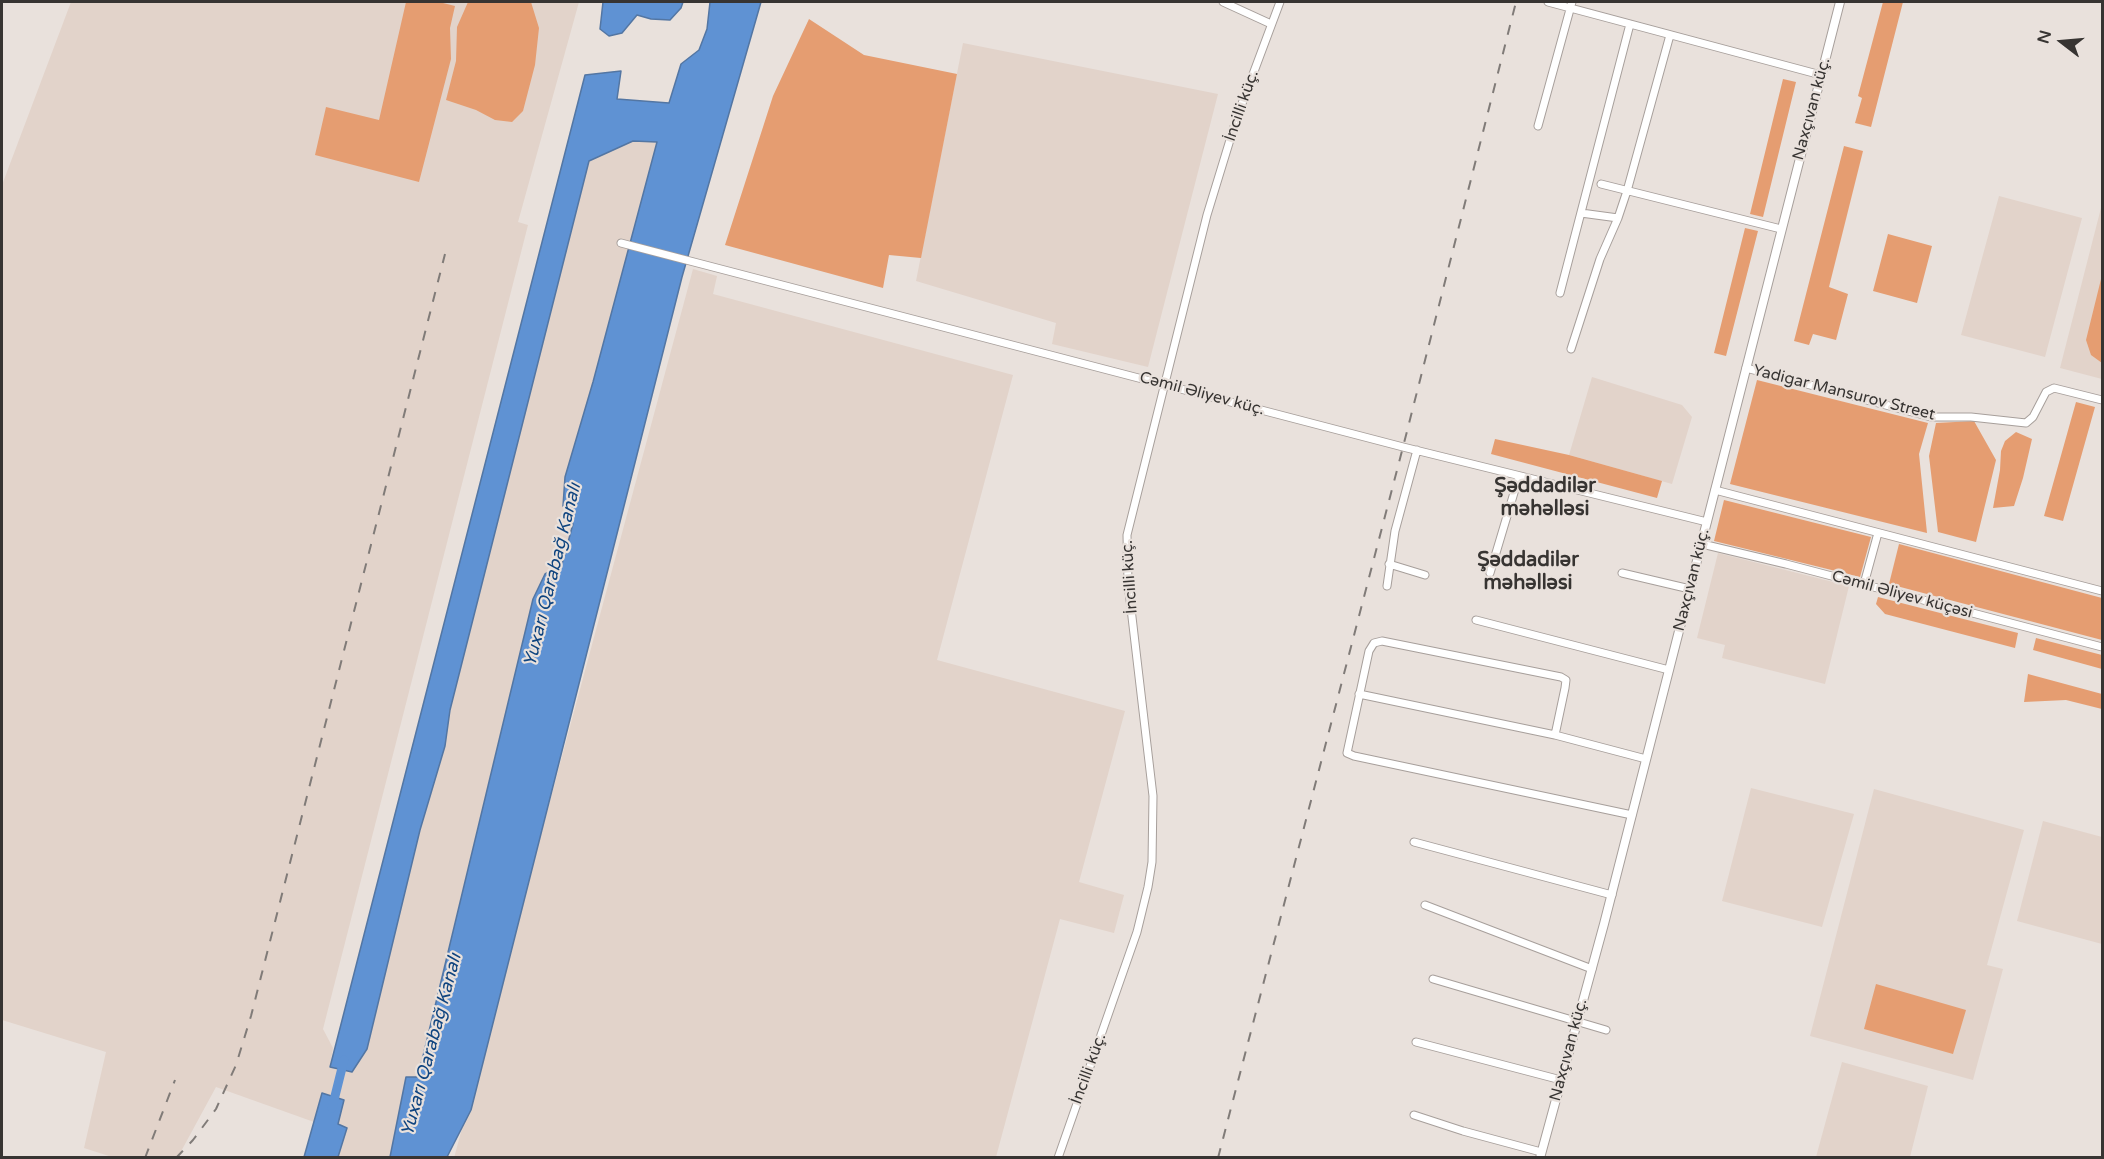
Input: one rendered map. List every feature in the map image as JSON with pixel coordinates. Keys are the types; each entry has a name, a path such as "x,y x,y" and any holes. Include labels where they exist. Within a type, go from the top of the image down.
{"street":[{"path":"1223,2 1271,24"},
{"name":"İncilli küç.","path":"1058,1158 1137,932 1152,862 1153,796 1128,583 1127,535 1207,214 1237,117 1280,2"},
{"path":"1548,2 1571,4 1630,24 1821,75"},
{"name":"Naxçıvan küç.","path":"1541,1155 1612,895 1840,2"},
{"path":"1538,126 1571,4"},
{"path":"1560,293 1630,24"},
{"path":"1571,349 1600,259 1627,191 1670,35"},
{"path":"1601,184 1781,229"},
{"path":"1581,213 1618,218"},
{"name":"Cəmil Əliyev küç.","path":"621,243 1417,450 1707,522"},
{"name":"Yadigar Mansurov Street","path":"1746,368 1932,417 1971,417 2026,423 2033,417 2046,392 2054,388 2103,400"},
{"path":"1387,586 1395,531 1417,450"},
{"path":"1490,573 1519,476"},
{"path":"1715,490 2103,591"},
{"path":"1864,584 1878,532"},
{"name":"Cəmil Əliyev küçəsi","path":"1702,544 2103,647"},
{"path":"1389,564 1425,575"},
{"path":"1622,573 1690,590"},
{"path":"1476,620 1669,670"},
{"path":"1555,735 1566,680 1561,677 1382,641 1374,643 1369,651 1347,753 1632,815"},
{"path":"1359,694 1555,735 1646,759"},
{"path":"1414,842 1612,895"},
{"path":"1425,905 1592,969"},
{"path":"1433,979 1606,1030"},
{"path":"1416,1042 1561,1080"},
{"path":"1414,1115 1541,1155"}],"shaded area":[{"path":"71,2 579,2 518,222 528,225 323,1029 333,1048 330,1067 367,1049 420,830 445,746 450,710 589,161 633,141 658,142 565,477 563,506 573,524 562,564 545,574 533,599 417,1078 406,1077 390,1157 338,1157 347,1128 337,1125 343,1100 322,1093 314,1122 216,1087 178,1157 112,1157 84,1148 106,1052 2,1020 2,185"},
{"path":"406,2 439,2 455,6 450,28 451,59 419,182 315,155 326,107 379,120"},
{"path":"468,2 531,2 539,28 535,65 523,111 512,122 495,120 476,110 446,100 456,61 457,27"},
{"path":"1883,2 1903,2 1871,127 1855,123 1862,98 1858,96"},
{"path":"809,19 864,55 957,74 921,258 889,255 883,288 725,245 773,96"},
{"path":"963,43 1218,94 1148,367 1052,344 1056,323 916,281"},
{"path":"1783,79 1796,82 1763,217 1750,214"},
{"path":"1844,146 1863,151 1829,287 1848,294 1836,340 1813,334 1809,345 1794,341"},
{"path":"1999,196 2082,218 2045,357 1961,335"},
{"path":"2102,204 2102,379 2060,368"},
{"path":"1745,228 1758,231 1726,356 1714,353"},
{"path":"1888,234 1932,246 1917,303 1873,291"},
{"path":"693,269 717,276 713,294 1013,375 937,660 1125,711 1079,882 1124,895 1114,933 1060,919 996,1157 454,1158"},
{"path":"2102,275 2102,363 2091,355 2086,340"},
{"path":"1592,377 1682,405 1692,417 1672,484 1569,455"},
{"path":"1757,380 1928,423 1919,454 1927,533 1730,484"},
{"path":"2076,402 2095,407 2063,521 2044,516"},
{"path":"1974,421 1996,460 1976,542 1938,532 1929,456 1936,423"},
{"path":"2016,432 2032,439 2023,478 2014,506 1993,508 2001,451 2005,441"},
{"path":"1495,439 1569,455 1662,481 1657,498 1491,454"},
{"path":"1724,500 1871,537 1860,577 1714,541"},
{"path":"1899,544 2102,598 2102,640 1889,584"},
{"path":"1718,553 1849,586 1825,684 1722,658 1725,645 1697,638"},
{"path":"1878,597 2018,633 2015,648 1885,614 1876,604"},
{"path":"2036,638 2102,655 2102,669 2033,650"},
{"path":"2028,674 2102,694 2102,709 2066,700 2024,702"},
{"path":"1751,788 1854,814 1822,927 1722,901"},
{"path":"1874,789 2024,830 1987,965 2003,969 1973,1080 1810,1036"},
{"path":"2043,821 2102,837 2102,944 2017,921"},
{"path":"1876,984 1966,1010 1953,1054 1864,1029"},
{"path":"1842,1062 1928,1086 1910,1157 1816,1157"}],"water":[{"path":"603,2 683,2 681,8 670,20 651,19 637,15 622,33 609,36 600,29"},
{"name":"Yuxarı Qarabağ Kanalı","path":"710,2 761,2 682,277 471,1110 447,1157 390,1157 406,1077 418,1077 533,599 545,574 562,564 573,524 563,506 565,477 593,382 657,142 633,141 589,161 450,710 445,746 420,830 367,1049 352,1072 330,1067 585,75 621,71 617,99 669,103 681,64 699,50 707,29"},
{"path":"322,1093 344,1100 338,1124 347,1128 338,1157 304,1157"}],"waterway":[{"path":"332,1108 344,1060"}],"railway":[{"path":"1218,1158 1516,2"},
{"path":"176,1158 216,1109 236,1065 251,1016 445,254"},
{"path":"145,1158 175,1080"}],"district":[{"name":"Şəddadilər məhəlləsi","path":"1545,498"},
{"name":"Şəddadilər məhəlləsi","path":"1528,572"}]}
